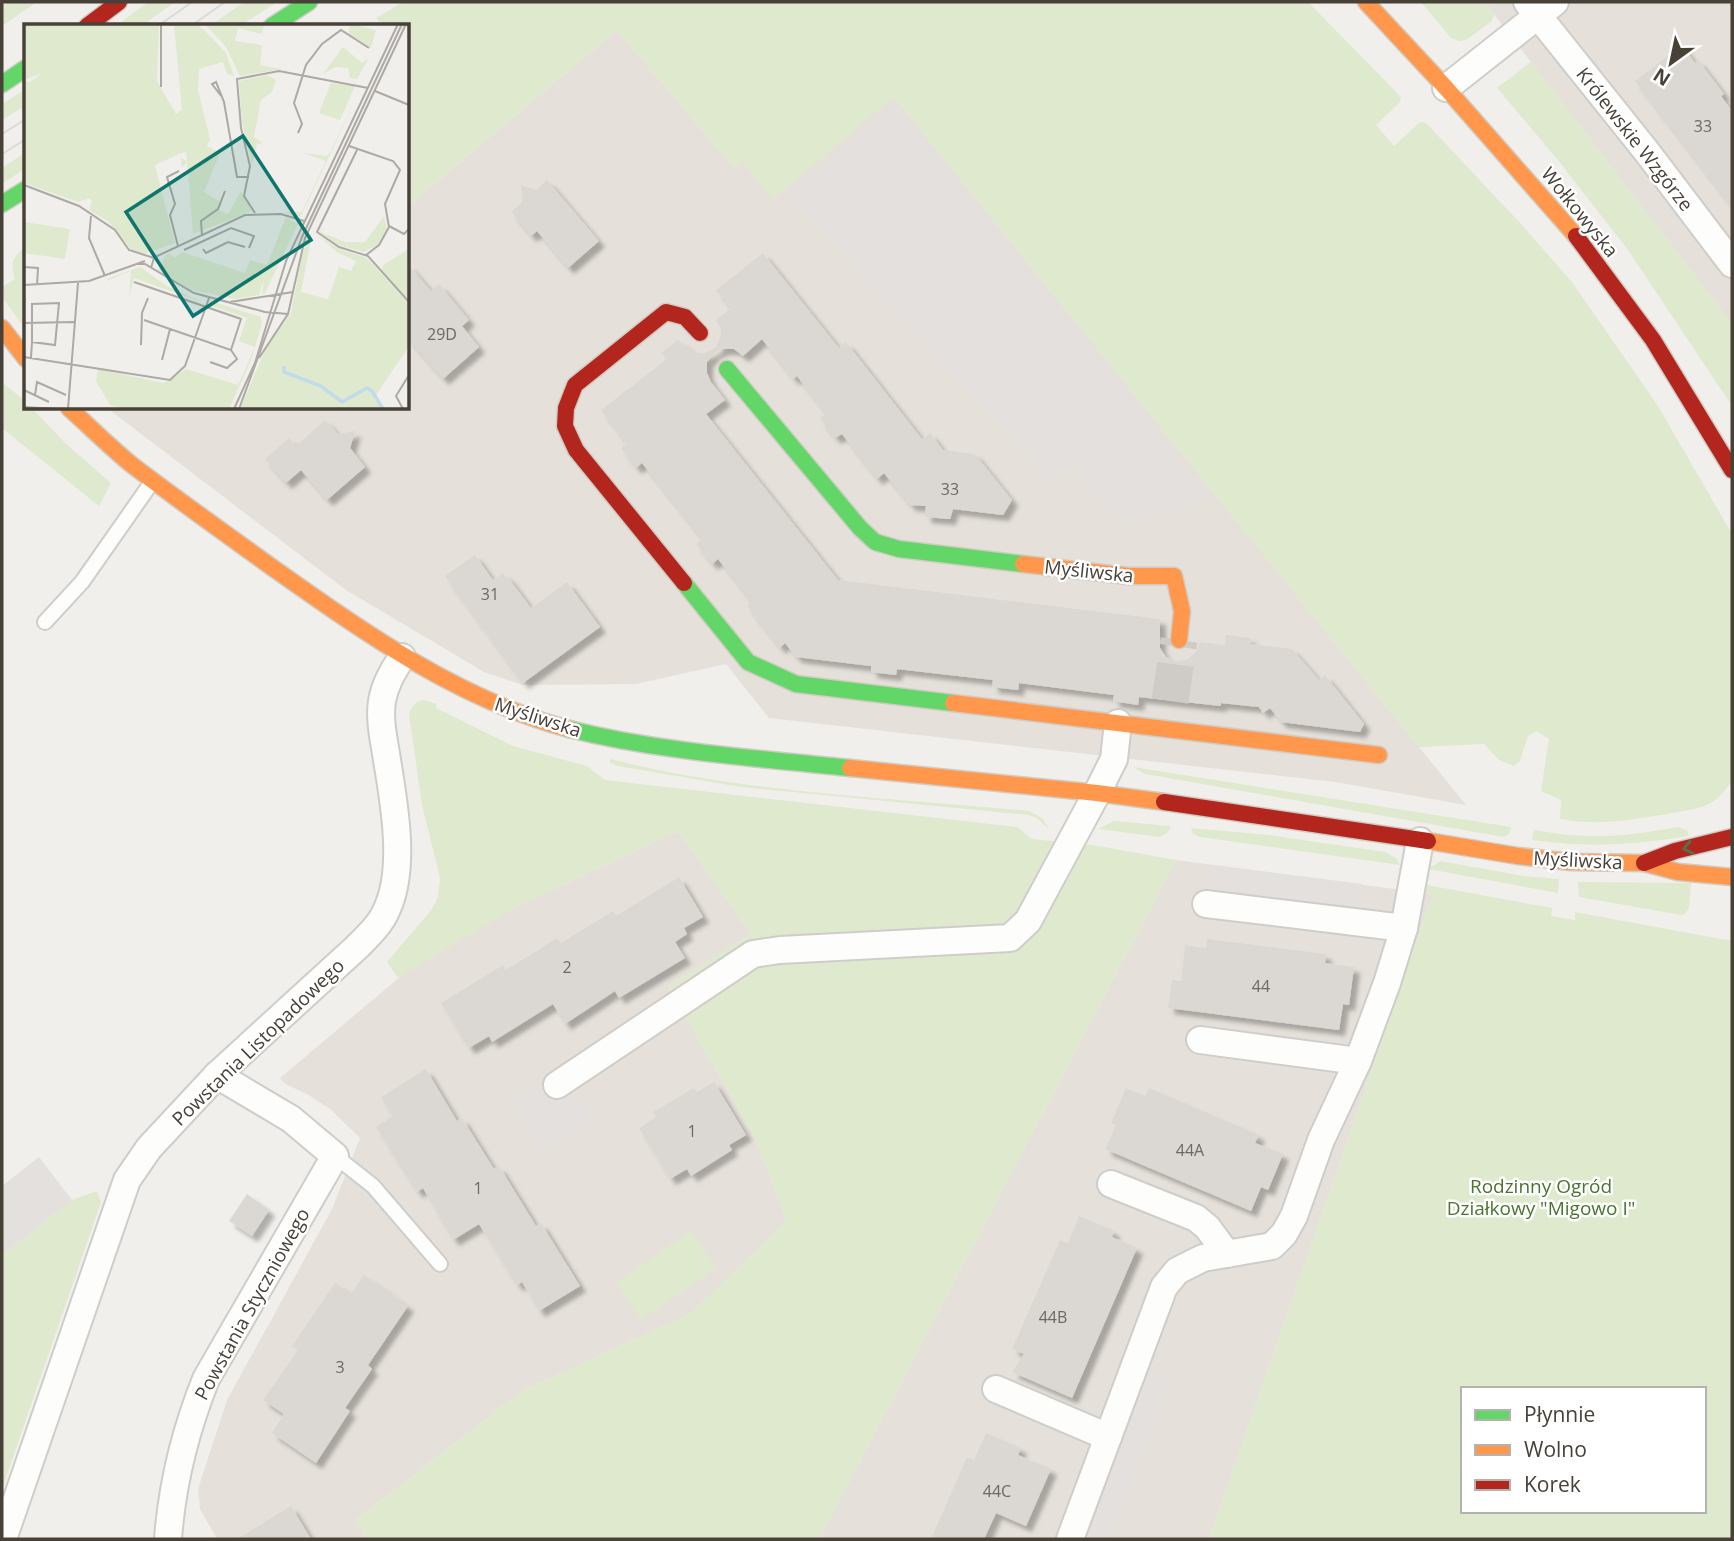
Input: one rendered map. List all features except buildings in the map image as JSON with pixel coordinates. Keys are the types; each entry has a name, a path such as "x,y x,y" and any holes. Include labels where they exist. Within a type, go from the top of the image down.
{"street":[{"path":"90,24 119,2"},
{"path":"275,24 309,2"},
{"name":"Wołkowyska","path":"1366,2 1572,231 1653,340 1732,470"},
{"name":"Królewskie Wzgórze","path":"1446,88 1540,6 1732,264"},
{"path":"2,84 24,69"},
{"path":"2,204 24,190"},
{"path":"700,333 685,317 666,312 575,385 566,408 565,426 576,450 748,662 796,684 1379,755"},
{"path":"2,328 24,356"},
{"name":"Myśliwska","path":"727,369 860,528 875,542 899,549 1128,576 1174,576 1182,611 1179,640"},
{"name":"Myśliwska","path":"71,410 153,481 402,657 462,690 558,726 647,745 759,760 1097,793 1342,827 1558,861 1644,863 1678,872 1732,877"},
{"name":"Powstania Listopadowego","path":"3,1539 127,1180 149,1148 217,1076 357,947 377,926 387,910 395,886 397,857 382,703 385,687 402,657"},
{"path":"1166,729 1168,710"},
{"path":"557,1085 753,954 793,949 1010,938 1028,921 1097,793 1114,759 1118,723"},
{"name":"Myśliwska","path":"1644,863 1675,850 1732,837"},
{"path":"1070,1539 1164,1287 1177,1271 1203,1258 1272,1245 1284,1234 1294,1216 1321,1140 1358,1061 1387,983 1404,929 1420,841"},
{"path":"1206,904 1404,929"},
{"path":"1200,1040 1358,1061"},
{"path":"217,1076 291,1119 335,1156"},
{"name":"Powstania Styczniowego","path":"168,1539 170,1505 196,1404 206,1379 335,1156"},
{"path":"1111,1184 1196,1219 1207,1227 1227,1254"},
{"path":"996,1389 1108,1437"}],"lane":[{"path":"45,622 82,582 153,481"},
{"path":"335,1156 373,1186 440,1264"}],"shaded area":[{"path":"1484,2 1732,2 1732,324 1511,36"},
{"path":"617,30 734,168 742,162 894,97 1466,805 1335,782 769,718 726,664 636,684 522,685 484,672 346,590 110,410 410,410 410,204"},
{"path":"896,104 1212,500 1121,525 1074,468 1054,484 787,194"},
{"path":"678,831 751,934 668,986 753,1134 787,1220 692,1313 522,1391 356,1520 366,1539 217,1539 200,1509 198,1489 227,1400 332,1209 360,1138 330,1109 285,1084 280,1078 407,971 518,906"},
{"path":"1176,860 1433,894 1209,1539 819,1539"},
{"path":"1213,865 1362,884 1359,909 1209,889"},
{"path":"537,1085 584,1104 594,1122 542,1151 511,1102"},
{"path":"39,1157 72,1200 2,1255 2,1186"},
{"path":"1148,1370 1171,1379 1111,1539 1084,1539"}],"green space":[{"path":"8,2 37,2 2,26 2,6"},
{"path":"148,2 175,2 144,24 119,24"},
{"path":"244,2 277,2 243,24 213,24"},
{"path":"403,2 1308,2 1401,97 1400,102 1376,125 1394,146 1420,122 1426,123 1572,282 1658,406 1732,534 1732,781 1713,802 1694,809 1627,820 1574,821 1560,819 1561,800 1541,791 1549,739 1536,731 1528,736 1520,761 1514,766 1499,760 1484,744 1419,747 894,97 773,199 742,162 734,168 617,30 410,204 410,24 381,24 376,18"},
{"path":"1421,2 1484,2 1494,15 1492,21 1466,40 1459,41 1451,38"},
{"path":"1531,62 1732,324 1732,406 1628,250 1497,88"},
{"path":"24,90 24,106 2,120 2,104"},
{"path":"24,153 24,169 2,184 2,168"},
{"path":"24,249 24,327 2,297 2,287 15,279 13,261"},
{"path":"2,383 24,400 24,410 34,410 65,443 111,483 99,506 2,428"},
{"path":"423,700 437,704 436,708 513,746 587,766 605,780 1017,827 1032,839 1093,845 1176,860 819,1539 366,1539 356,1520 522,1391 692,1313 787,1220 753,1134 668,986 751,934 678,831 518,906 398,978 387,962 432,909 438,897 440,878 422,805 409,714 417,702"},
{"path":"610,759 713,780 765,787 1029,811 1042,818 1050,830 1037,818 1029,815 741,787 618,766 610,763"},
{"path":"1133,767 1511,827 1509,834 1504,837 1145,774"},
{"path":"1114,821 1171,827 1160,837 1098,829"},
{"path":"1678,827 1687,830 1689,836 1610,844 1532,840 1534,830 1606,836"},
{"path":"1191,828 1269,835 1385,852 1396,858 1400,865 1200,837 1193,834"},
{"path":"1440,861 1524,876 1559,879 1558,893 1428,869"},
{"path":"1578,882 1691,883 1689,908 1681,915 1579,897"},
{"name":"Rodzinny Ogród Działkowy \"Migowo I\"","path":"1427,885 1552,908 1551,916 1575,920 1575,912 1732,941 1732,1539 1209,1539 1433,894 1425,893"},
{"path":"97,1191 101,1202 2,1489 2,1255 72,1200"},
{"path":"691,1231 717,1268 641,1320 616,1282"}],"tunnel":[{"path":"1170,701 1179,640"}],"tram line":[{"path":"161,24 192,2"},
{"path":"194,24 225,2"},
{"path":"2,134 24,120"},
{"path":"2,154 24,140"}],"traffic: fast":[{"path":"275,24 309,2"},
{"path":"2,84 24,69"},
{"path":"2,204 24,190"},
{"path":"727,369 860,528 875,542 899,549 1023,564"},
{"path":"684,583 748,662 796,684 953,703"},
{"path":"569,729 674,749 850,768"}],"traffic: slow":[{"path":"1366,2 1576,236"},
{"path":"2,328 24,356"},
{"path":"71,410 149,478 378,640 489,701 569,729"},
{"path":"1023,564 1128,576 1174,576 1182,611 1179,640"},
{"path":"953,703 1379,755"},
{"path":"850,768 1164,802"},
{"path":"1428,841 1518,856 1571,862 1644,863 1678,872 1732,877"}],"traffic: jam":[{"path":"90,24 119,2"},
{"path":"1576,236 1653,340 1732,470"},
{"path":"684,583 576,450 565,426 566,408 575,385 666,312 685,317 700,333"},
{"path":"1164,802 1428,841"},
{"path":"1644,863 1675,851 1732,837"}]}
